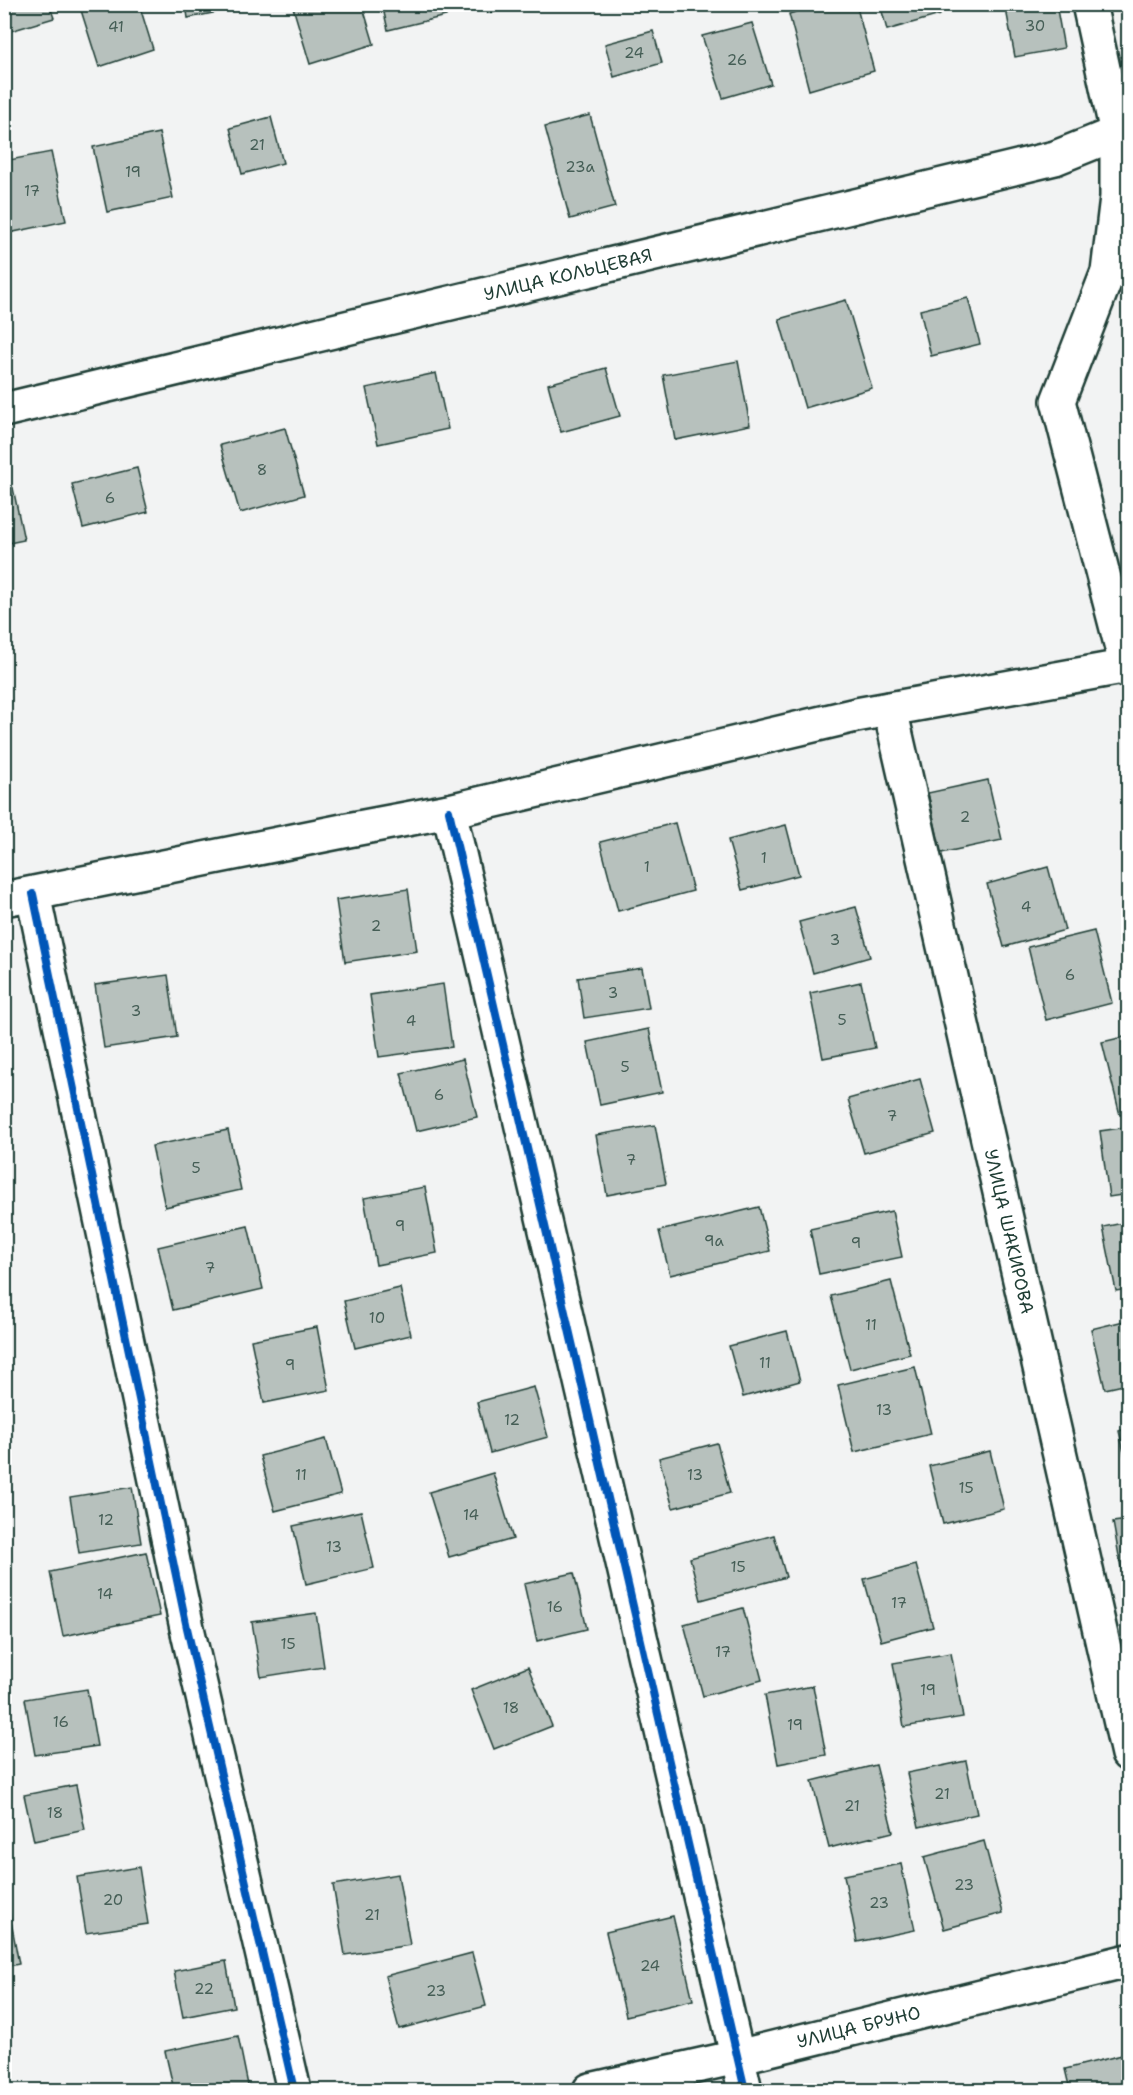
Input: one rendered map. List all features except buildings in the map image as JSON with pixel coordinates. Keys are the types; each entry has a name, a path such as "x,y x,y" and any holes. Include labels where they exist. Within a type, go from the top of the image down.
{"street":[{"path":"294,2091 19,897 449,811 856,715 1128,668 1058,401 1108,272 1123,132 1089,4"},
{"name":"УЛИЦА КОЛЬЦЕВАЯ","path":"4,410 1056,158 1123,132"},
{"name":"УЛИЦА ШАКИРОВА","path":"890,709 1128,1754"},
{"path":"449,811 745,2091"},
{"name":"УЛИЦА БРУНО","path":"590,2091 1128,1961"}],"cycle path":[{"path":"449,811 745,2090"},
{"path":"33,894 187,1628 294,2090"}]}
